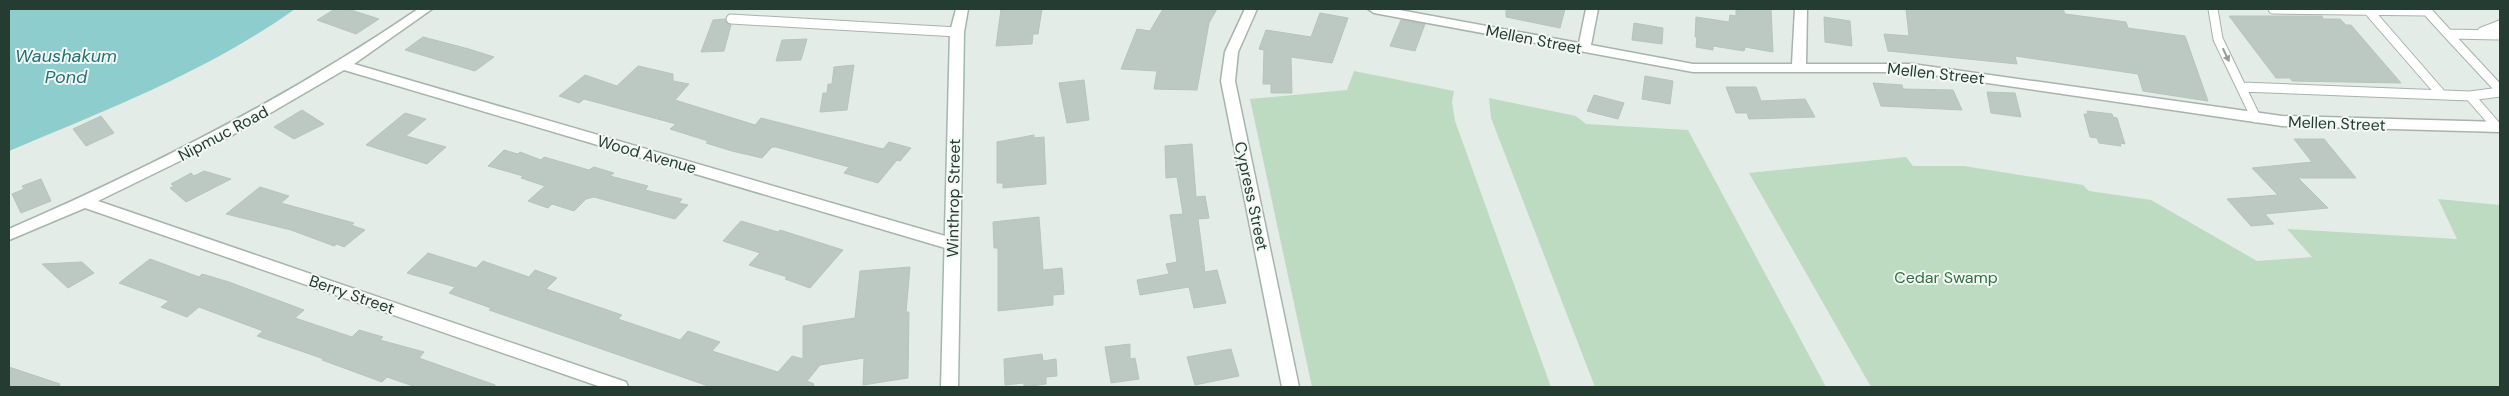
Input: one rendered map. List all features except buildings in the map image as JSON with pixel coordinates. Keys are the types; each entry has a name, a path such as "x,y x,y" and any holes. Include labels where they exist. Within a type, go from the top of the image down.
{"street":[{"name":"Nipmuc Road","path":"9,235 177,158 307,87 426,9"},
{"name":"Winthrop Street","path":"949,387 957,32 962,9"},
{"name":"Cypress Street","path":"1251,9 1231,50 1228,65 1228,81 1291,387"},
{"name":"Mellen Street","path":"1374,9 1693,68 1912,68 2256,118 2312,123 2498,127"},
{"path":"1584,49 1592,9"},
{"path":"1799,68 1801,9"},
{"name":"Wood Avenue","path":"342,64 952,244"},
{"name":"Berry Street","path":"84,202 620,387"}],"lane":[{"path":"2212,9 2218,39 2256,118"},
{"path":"2273,9 2427,11 2500,91"},
{"path":"2368,10 2441,94"},
{"path":"730,19 957,32"},
{"path":"2473,35 2500,25"},
{"path":"2448,34 2500,35"},
{"path":"2241,87 2470,96 2500,91"},
{"path":"2470,96 2498,127"}],"green space":[{"path":"1354,71 1454,91 1452,102 1455,121 1551,387 1312,387 1250,99 1347,90"},
{"path":"1489,98 1576,116 1586,124 1688,130 1826,387 1595,387 1491,118"},
{"name":"Cedar Swamp","path":"1906,157 1913,166 1964,166 2083,185 2089,191 2151,200 2257,261 2312,257 2287,229 2457,239 2438,199 2500,205 2500,387 1871,387 1749,173"}],"water":[{"name":"Waushakum Pond","path":"9,9 295,9 227,52 156,88 9,151"}]}
